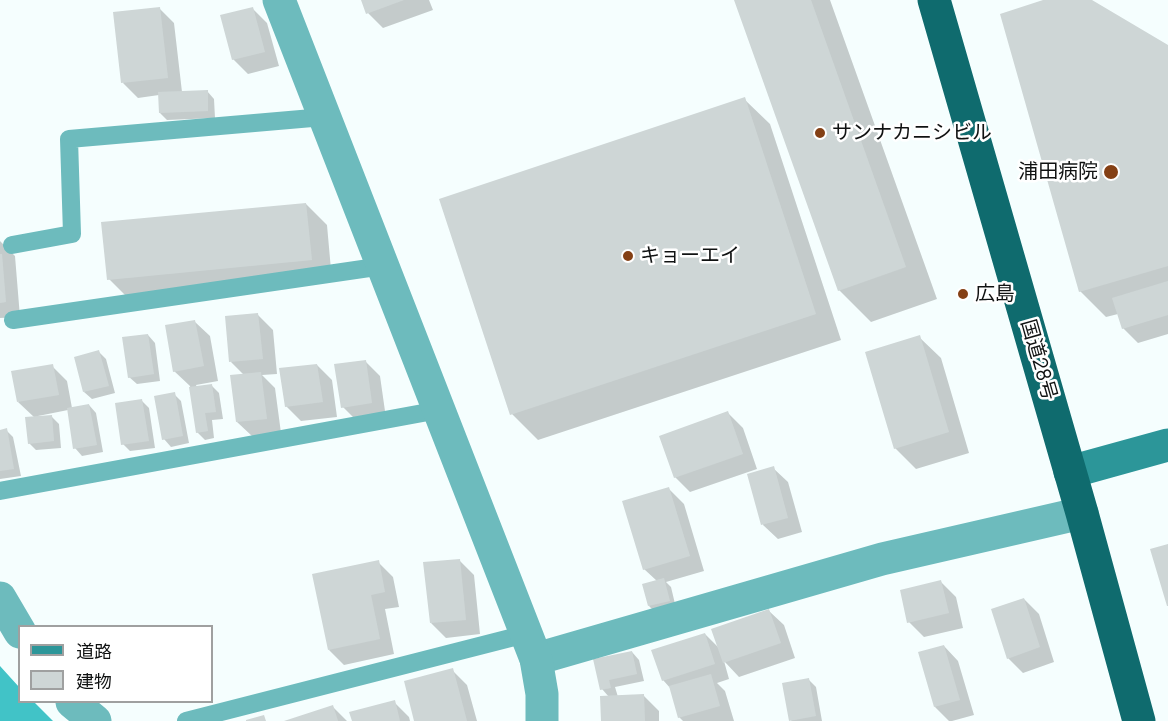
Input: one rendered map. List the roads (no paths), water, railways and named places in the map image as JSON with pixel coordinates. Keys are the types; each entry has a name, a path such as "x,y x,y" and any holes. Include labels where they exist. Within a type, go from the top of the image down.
{"highway":[{"name":"国道28号","path":"934,0 1082,513 1139,721"}],"main road":[{"path":"1070,472 1168,446"}],"street":[{"path":"279,0 531,646 542,694 542,721"},
{"path":"531,646 882,559 1082,513"},
{"path":"0,598 18,629"},
{"path":"73,703 95,721"}],"lane":[{"path":"12,245 72,234 69,139 324,117"},
{"path":"13,320 382,266"},
{"path":"0,491 439,410"},
{"path":"186,721 531,646"}],"water":[{"path":"0,666 18,686 18,703 35,703 53,721 0,721"}],"place":[{"name":"サンナカニシビル","path":"820,133"},
{"name":"浦田病院","path":"1111,172"},
{"name":"キョーエイ","path":"628,256"},
{"name":"広島","path":"963,294"}]}
